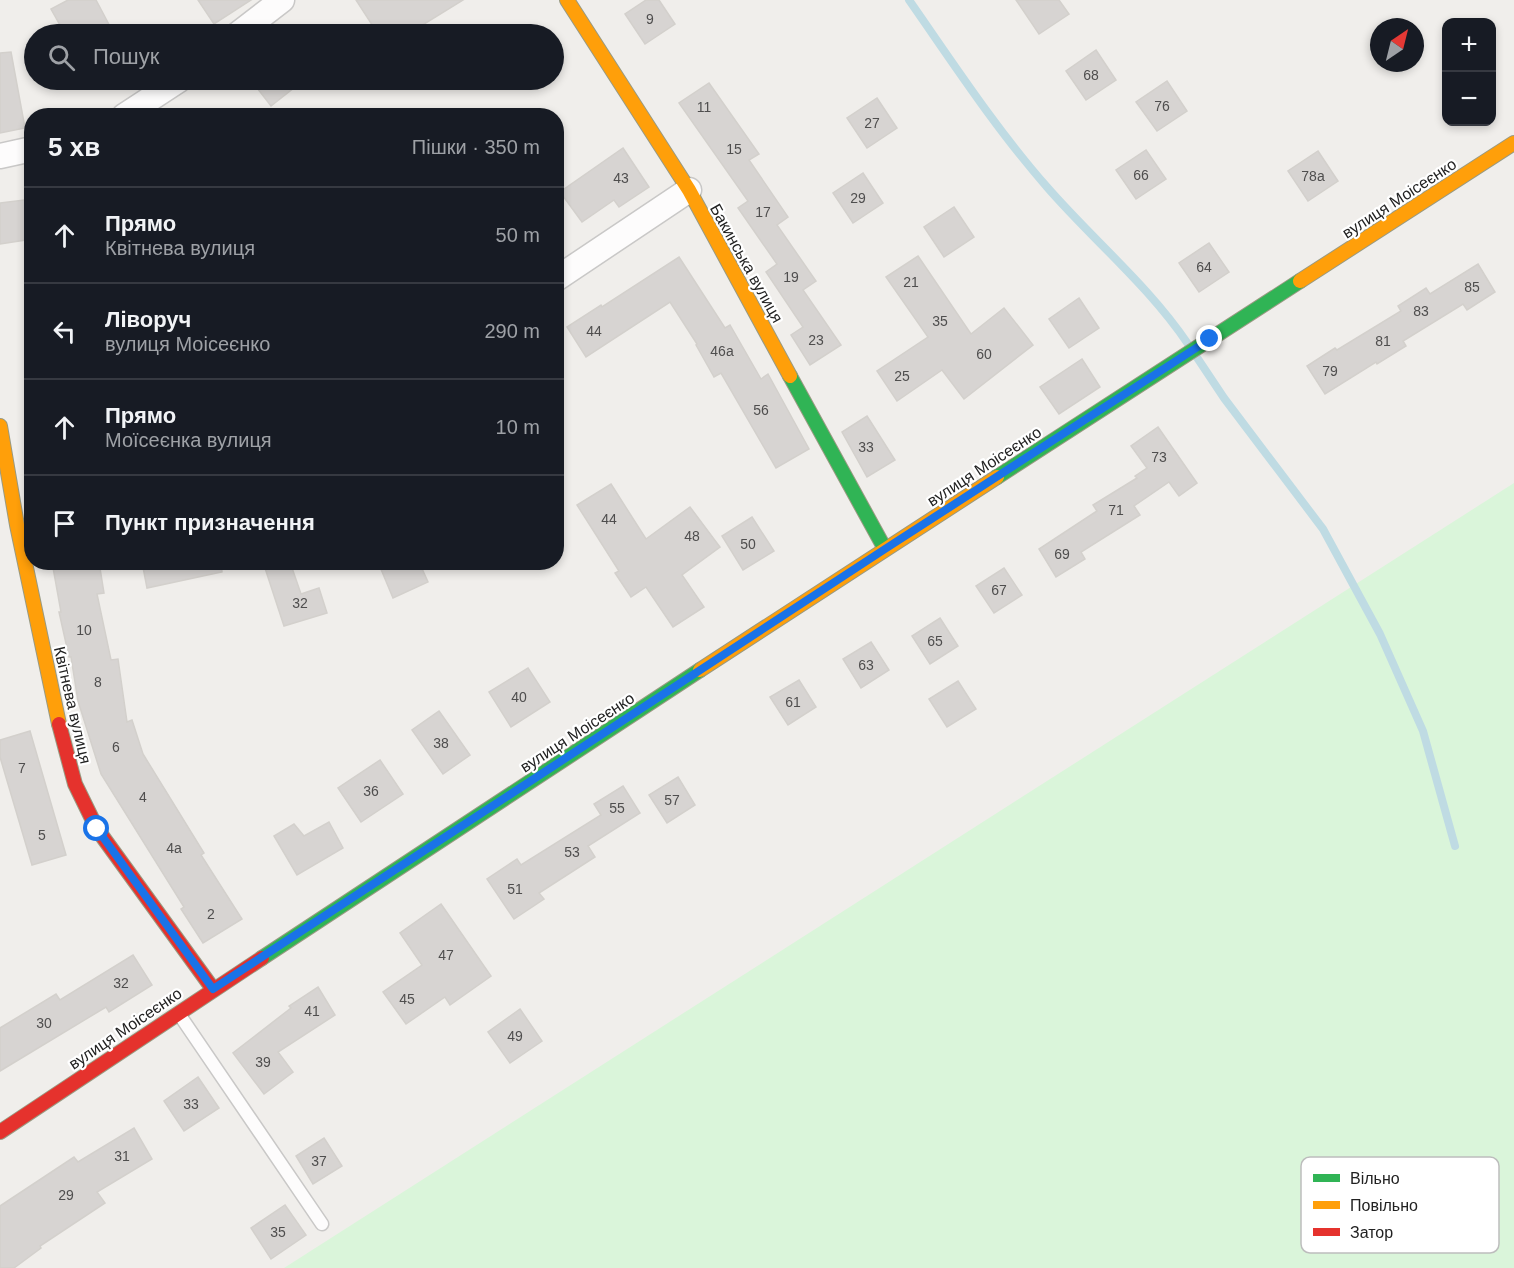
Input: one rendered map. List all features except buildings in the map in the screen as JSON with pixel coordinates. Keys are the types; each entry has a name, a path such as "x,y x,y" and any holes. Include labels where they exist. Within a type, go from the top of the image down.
{"street":[{"path":"251,24 282,0"},
{"name":"Бакинська вулиця","path":"567,0 689,190 885,549"},
{"path":"136,108 164,90"},
{"name":"вулиця Моісеєнко","path":"0,1132 213,989 885,549 1514,143"},
{"path":"0,156 24,151"},
{"path":"564,274 689,190"},
{"name":"Квітнева вулиця","path":"0,426 24,562"},
{"name":"Квітнева вулиця","path":"26,570 62,740 75,784 97,829 213,989"}],"lane":[{"path":"178,1013 322,1224"}],"green space":[{"path":"1514,483 1514,1268 284,1268"}],"waterway":[{"path":"909,0 975,95 1028,165 1156,302 1188,344"},
{"path":"1196,356 1224,398 1323,529 1380,634 1423,731 1455,846"}],"traffic: fast":[{"path":"997,477 1300,281"},
{"path":"790,376 885,549"},
{"path":"262,958 700,670"}],"traffic: slow":[{"path":"567,0 689,190 790,376"},
{"path":"1300,281 1514,143"},
{"path":"0,426 24,558"},
{"path":"700,670 997,477"},
{"path":"26,570 59,724"}],"traffic: jam":[{"path":"59,724 75,784 97,829 213,989"},
{"path":"0,1132 262,958"}],"route":[{"path":"97,829 213,989 1210,339"}]}
